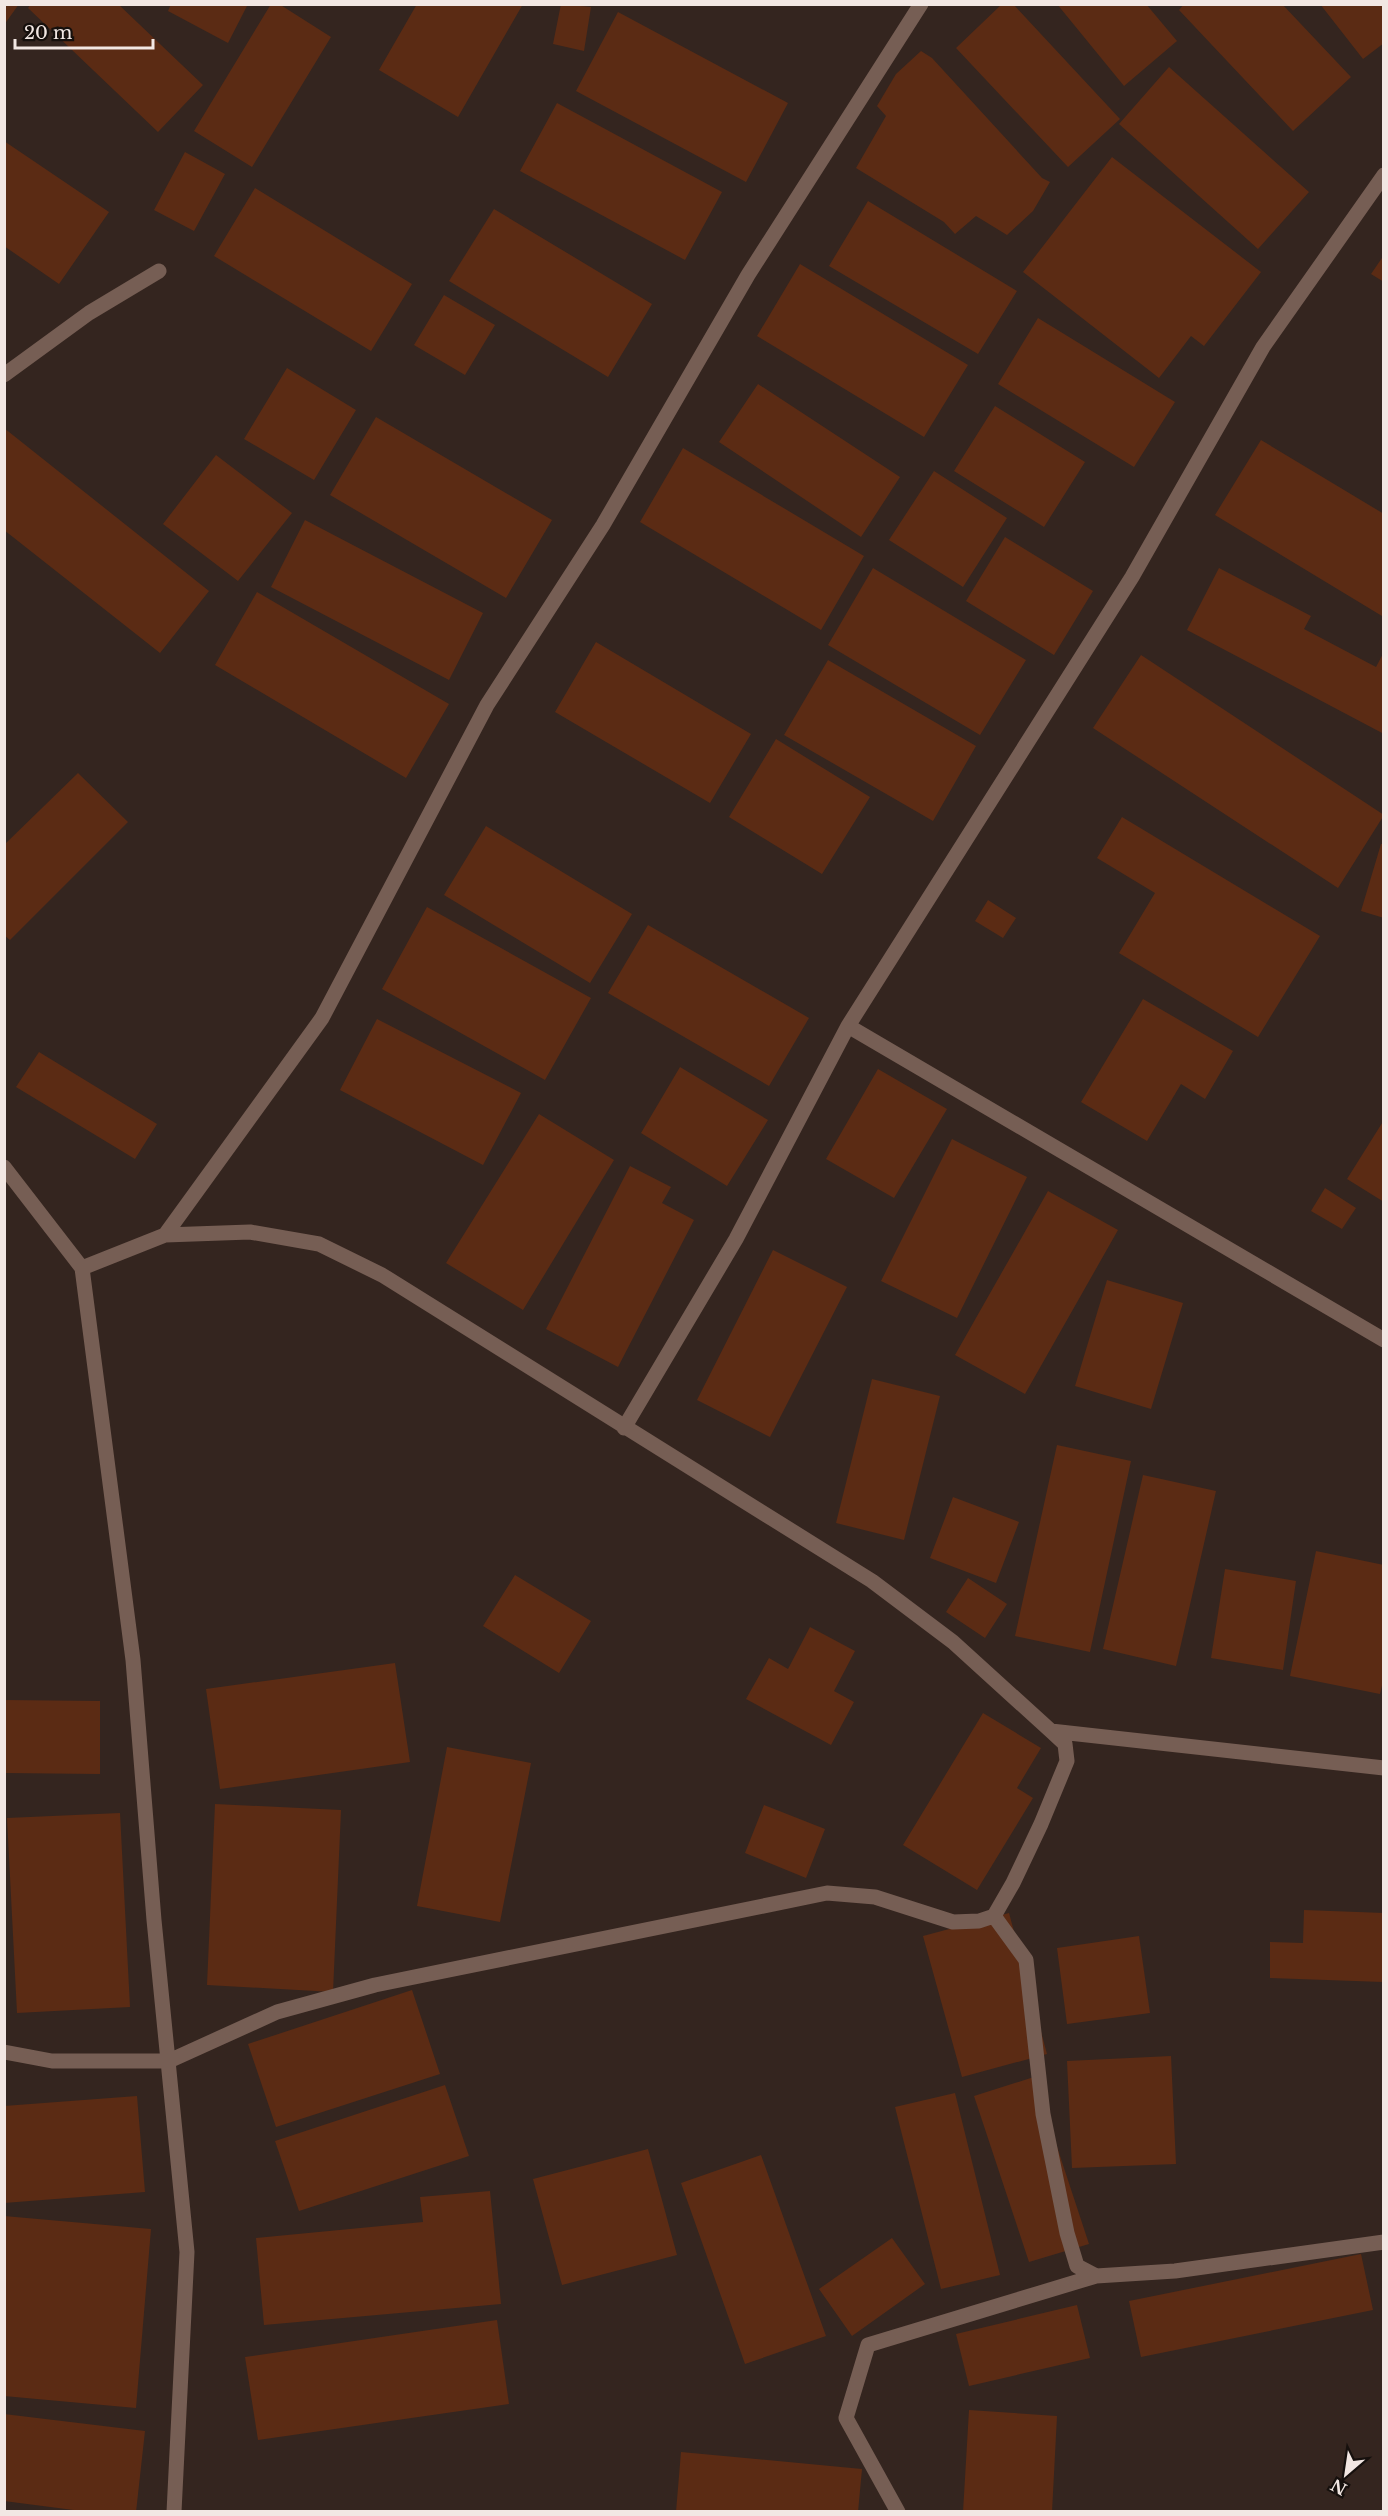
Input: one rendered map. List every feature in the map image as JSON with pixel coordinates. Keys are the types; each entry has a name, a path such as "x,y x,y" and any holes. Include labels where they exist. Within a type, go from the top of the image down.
{"street":[{"path":"165,1235 322,1018 487,705 603,525 748,275 921,4"},
{"path":"624,1428 736,1239 848,1026 1131,577 1263,347 1383,175"},
{"path":"4,375 88,313 159,271"},
{"path":"848,1026 1383,1340"},
{"path":"4,1167 82,1268 133,1660 154,1920 186,2252 174,2511"},
{"path":"4,2052 52,2061 169,2061 277,2012 375,1985 826,1893 875,1897 953,1922 979,1921 994,1916 1013,1883 1067,1761 1065,1744 1051,1731 953,1642 872,1581 382,1275 320,1244 250,1232 165,1235 82,1268"},
{"path":"1051,1731 1382,1763"},
{"path":"994,1916 1026,1959 1043,2114 1066,2233 1077,2266 1096,2276"},
{"path":"898,2511 846,2418 868,2345 1096,2276 1175,2271 1383,2242"}],"building":[{"path":"4,4 19,4 4,25"},
{"path":"31,4 118,4 203,85 158,132 28,8"},
{"path":"171,4 248,4 228,43 168,11"},
{"path":"271,4 279,4 331,37 252,167 194,131"},
{"path":"417,4 523,4 458,117 379,70"},
{"path":"561,4 591,7 584,51 553,44"},
{"path":"1002,4 1013,4 1120,119 1068,167 956,48"},
{"path":"1057,4 1146,4 1177,41 1124,86"},
{"path":"1184,4 1282,4 1351,77 1293,131 1179,10"},
{"path":"1320,4 1384,4 1384,43 1363,59"},
{"path":"618,12 788,103 746,182 576,91"},
{"path":"921,51 932,58 1042,178 1050,182 1033,211 1007,235 976,216 955,234 944,222 856,168 886,116 877,106 896,74"},
{"path":"1169,67 1309,192 1258,249 1119,124"},
{"path":"557,103 722,192 685,260 520,171"},
{"path":"4,141 109,212 59,284 4,246"},
{"path":"185,152 225,174 194,231 154,210"},
{"path":"1112,157 1261,272 1204,346 1191,336 1159,378 1023,272"},
{"path":"255,188 412,284 371,351 214,256"},
{"path":"868,201 1017,291 978,354 829,266"},
{"path":"494,209 652,304 608,377 449,281"},
{"path":"1384,255 1384,282 1371,274"},
{"path":"800,264 968,365 924,437 757,336"},
{"path":"444,295 495,325 465,375 414,345"},
{"path":"1038,318 1175,402 1134,467 998,384"},
{"path":"287,368 356,410 314,480 244,439"},
{"path":"758,384 900,477 861,537 719,442"},
{"path":"995,406 1085,462 1044,527 954,471"},
{"path":"376,417 552,520 506,598 330,495"},
{"path":"4,428 209,591 160,653 4,530"},
{"path":"1261,440 1384,514 1384,612 1382,616 1215,515"},
{"path":"683,448 864,556 821,630 640,522"},
{"path":"216,455 292,513 238,581 163,524"},
{"path":"934,471 1007,518 963,587 889,540"},
{"path":"305,520 483,613 449,680 271,587"},
{"path":"1005,537 1093,591 1054,655 966,601"},
{"path":"873,568 1026,660 980,735 828,645"},
{"path":"1219,568 1311,616 1304,629 1376,667 1384,652 1384,734 1187,630"},
{"path":"257,592 449,704 406,778 215,665"},
{"path":"596,642 751,734 710,803 555,712"},
{"path":"1141,655 1384,815 1338,888 1093,728"},
{"path":"828,660 976,746 933,821 784,735"},
{"path":"776,739 870,797 822,874 729,817"},
{"path":"78,773 128,822 10,940 4,935 4,845"},
{"path":"1122,817 1320,936 1258,1037 1119,953 1155,893 1097,858"},
{"path":"486,826 632,914 590,983 444,895"},
{"path":"1381,844 1384,844 1384,918 1361,911"},
{"path":"988,900 1016,918 1003,938 975,921"},
{"path":"427,907 591,998 545,1080 382,989"},
{"path":"648,925 809,1018 769,1086 608,993"},
{"path":"1143,999 1233,1051 1205,1099 1181,1084 1147,1141 1081,1102"},
{"path":"377,1019 521,1093 483,1165 340,1090"},
{"path":"39,1052 157,1124 135,1159 16,1087"},
{"path":"680,1067 768,1120 727,1186 641,1133"},
{"path":"878,1069 947,1109 894,1198 826,1159"},
{"path":"539,1114 614,1160 523,1310 446,1263"},
{"path":"1384,1120 1384,1202 1347,1179"},
{"path":"952,1139 1027,1177 957,1318 881,1281"},
{"path":"630,1166 671,1187 662,1203 694,1220 618,1367 546,1329"},
{"path":"1325,1188 1356,1208 1342,1229 1311,1211"},
{"path":"1048,1191 1118,1230 1025,1394 955,1355"},
{"path":"773,1250 847,1287 770,1437 697,1400"},
{"path":"1107,1280 1183,1303 1151,1409 1075,1386"},
{"path":"872,1379 940,1396 904,1540 836,1523"},
{"path":"1057,1445 1131,1461 1090,1652 1015,1636"},
{"path":"1143,1475 1216,1491 1176,1666 1103,1649"},
{"path":"953,1497 1019,1522 996,1583 930,1558"},
{"path":"1316,1551 1384,1565 1384,1677 1380,1694 1290,1676"},
{"path":"1225,1569 1296,1581 1283,1670 1211,1658"},
{"path":"515,1575 591,1621 559,1673 483,1626"},
{"path":"968,1578 1007,1604 985,1638 946,1612"},
{"path":"810,1627 855,1651 834,1691 854,1702 831,1745 746,1699 769,1658 788,1669"},
{"path":"395,1663 410,1762 220,1789 206,1689"},
{"path":"4,1700 100,1701 100,1774 4,1773"},
{"path":"983,1713 1041,1748 1017,1788 1033,1798 977,1890 903,1845"},
{"path":"447,1747 531,1763 500,1922 417,1906"},
{"path":"215,1804 341,1810 333,1992 207,1985"},
{"path":"764,1805 825,1829 806,1878 745,1853"},
{"path":"120,1813 130,2007 17,2013 7,1818"},
{"path":"1304,1910 1384,1913 1383,1982 1270,1978 1270,1942 1303,1943"},
{"path":"1009,1913 1047,2054 962,2077 923,1936"},
{"path":"1139,1936 1150,2013 1067,2024 1057,1948"},
{"path":"412,1990 440,2074 276,2127 248,2044"},
{"path":"1171,2056 1176,2164 1072,2168 1067,2061"},
{"path":"1034,2077 1089,2244 1029,2262 974,2096"},
{"path":"445,2085 469,2156 299,2211 275,2141"},
{"path":"955,2093 1000,2275 941,2289 895,2107"},
{"path":"137,2096 145,2192 4,2203 4,2106"},
{"path":"648,2149 677,2255 562,2285 533,2179"},
{"path":"761,2155 826,2336 745,2364 681,2183"},
{"path":"490,2191 501,2304 264,2325 256,2238 423,2222 420,2197"},
{"path":"4,2216 151,2229 136,2408 4,2396"},
{"path":"892,2238 925,2284 852,2336 819,2289"},
{"path":"1361,2254 1373,2310 1141,2357 1129,2301"},
{"path":"1077,2305 1090,2358 969,2386 956,2334"},
{"path":"497,2320 509,2404 258,2440 245,2357"},
{"path":"969,2410 1057,2416 1052,2512 963,2512"},
{"path":"4,2414 145,2431 136,2512 89,2512 4,2501"},
{"path":"681,2452 862,2469 858,2512 676,2512"}]}
